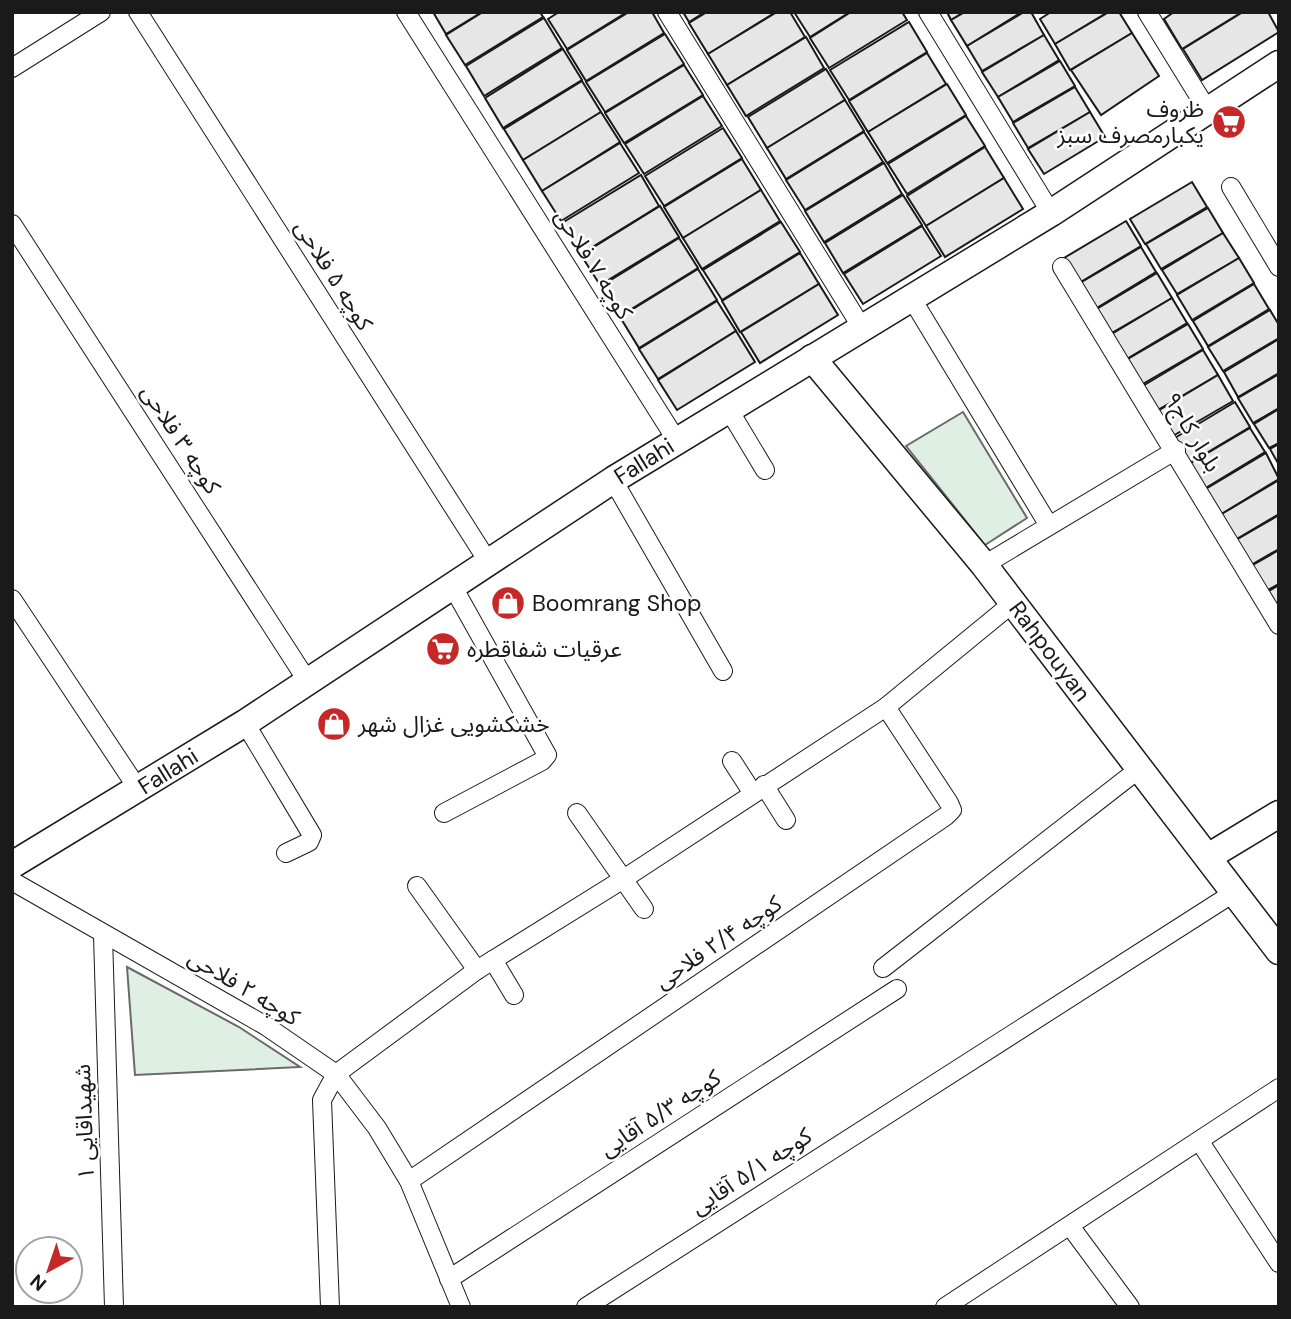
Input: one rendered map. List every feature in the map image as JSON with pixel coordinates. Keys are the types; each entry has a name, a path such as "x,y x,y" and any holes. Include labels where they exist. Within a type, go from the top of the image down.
{"street":[{"path":"12,68 101,12"},
{"name":"کوچه ۵ فلاحی","path":"138,12 489,563"},
{"name":"کوچه ۷ فلاحی","path":"406,12 677,441"},
{"path":"667,12 862,328"},
{"path":"928,12 1051,212"},
{"path":"1147,12 1208,111"},
{"name":"Fallahi","path":"12,865 245,723 612,480 912,299 1279,64"},
{"path":"1231,187 1279,267"},
{"name":"کوچه ۳ فلاحی","path":"12,224 308,682"},
{"name":"بلوار کاج۹","path":"1062,267 1176,450 1279,625"},
{"path":"912,299 1048,524"},
{"name":"Rahpouyan","path":"812,358 984,565 1279,951"},
{"path":"729,410 765,470"},
{"path":"984,565 1048,524 1176,450"},
{"path":"612,480 723,671"},
{"path":"444,813 542,761 547,755 453,587"},
{"path":"12,599 138,789"},
{"path":"330,1307 322,1100 336,1074 485,965 625,878 886,707 1013,603"},
{"name":"کوچه ۲/۴ فلاحی","path":"409,1181 946,817 951,810 949,803 886,707"},
{"path":"245,723 312,835 309,842 286,853"},
{"path":"732,761 786,820"},
{"path":"883,968 1139,769"},
{"path":"577,813 625,878 644,909"},
{"path":"1208,857 1279,814"},
{"name":"کوچه ۲ فلاحی","path":"12,881 103,935 226,1002 336,1074 377,1128 409,1181 461,1307"},
{"path":"417,886 514,995"},
{"name":"کوچه ۵/۱ آقایی","path":"586,1307 1236,892"},
{"name":"۱ شهیداقایی","path":"103,935 114,1307"},
{"name":"کوچه ۵/۳ آقایی","path":"449,1279 897,989"},
{"path":"945,1307 1279,1088"},
{"path":"1200,1142 1279,1263"},
{"path":"1070,1226 1130,1307"}],"green space":[{"path":"963,412 1027,518 985,545 906,446"},
{"path":"127,967 239,1027 300,1067 135,1075"}],"building":[{"path":"433,12 482,12 446,34"},
{"path":"483,12 540,12 543,17 465,65 446,35"},
{"path":"559,12 627,12 567,49 548,19"},
{"path":"629,12 652,12 664,33 586,81 567,50"},
{"path":"683,12 705,12 689,22"},
{"path":"707,12 776,12 708,54 689,23"},
{"path":"777,12 790,12 805,37 727,85 708,54"},
{"path":"794,12 850,12 810,37"},
{"path":"851,12 902,12 907,20 829,68 810,38"},
{"path":"947,12 964,12 951,20"},
{"path":"965,12 1022,12 967,46 951,20"},
{"path":"1024,12 1031,12 1044,35 982,71 967,46"},
{"path":"1051,12 1108,12 1055,44 1040,19"},
{"path":"1109,12 1119,12 1132,33 1070,70 1055,44"},
{"path":"1174,12 1242,12 1182,49 1164,19"},
{"path":"1243,12 1268,12 1279,32 1202,80 1183,49"},
{"path":"544,18 562,48 484,96 466,66"},
{"path":"909,22 927,52 849,100 830,70"},
{"path":"1132,33 1159,76 1101,115 1071,70"},
{"path":"665,34 684,64 605,112 586,82"},
{"path":"1044,35 1059,60 998,97 982,72"},
{"path":"806,37 824,68 746,116 727,85"},
{"path":"563,49 582,80 503,128 485,98"},
{"path":"927,53 946,84 868,132 849,101"},
{"path":"1060,61 1075,86 1013,122 998,97"},
{"path":"684,65 703,95 624,143 605,113"},
{"path":"826,69 845,100 767,148 748,117"},
{"path":"582,81 601,112 523,160 504,129"},
{"path":"947,84 966,115 887,163 868,132"},
{"path":"1075,87 1090,112 1028,148 1013,123"},
{"path":"703,96 722,126 644,174 625,144"},
{"path":"845,100 864,131 786,179 767,148"},
{"path":"601,112 620,142 542,191 523,160"},
{"path":"1090,112 1105,137 1044,174 1028,149"},
{"path":"966,116 985,146 907,194 888,164"},
{"path":"723,128 742,158 664,206 645,176"},
{"path":"864,132 883,162 805,210 786,180"},
{"path":"620,143 639,173 561,221 542,191"},
{"path":"985,147 1004,178 926,226 907,196"},
{"path":"742,159 761,190 683,238 664,207"},
{"path":"884,163 902,194 824,242 805,211"},
{"path":"641,175 659,206 581,254 562,223"},
{"path":"1004,178 1023,209 945,257 926,226"},
{"path":"1192,182 1207,207 1145,244 1130,219"},
{"path":"761,190 780,221 702,269 683,238"},
{"path":"903,195 922,225 843,273 825,243"},
{"path":"660,206 679,237 600,285 581,255"},
{"path":"1208,208 1223,233 1161,269 1146,244"},
{"path":"1126,221 1141,246 1079,283 1064,258"},
{"path":"781,222 800,252 722,300 703,270"},
{"path":"922,226 941,256 863,304 844,274"},
{"path":"1223,233 1239,258 1177,294 1162,270"},
{"path":"679,238 698,268 620,316 601,286"},
{"path":"1141,247 1156,272 1095,309 1080,283"},
{"path":"800,253 819,284 740,332 722,301"},
{"path":"1239,258 1254,283 1192,320 1177,295"},
{"path":"698,269 717,300 639,348 620,317"},
{"path":"1157,273 1172,298 1110,334 1095,310"},
{"path":"819,284 838,315 760,363 741,332"},
{"path":"1254,284 1269,309 1208,346 1193,321"},
{"path":"1172,298 1187,323 1125,360 1110,335"},
{"path":"717,301 736,331 658,379 639,349"},
{"path":"1270,310 1279,325 1279,338 1223,371 1208,347"},
{"path":"1188,324 1203,349 1141,385 1126,360"},
{"path":"736,331 755,362 677,410 658,380"},
{"path":"1279,339 1279,373 1238,397 1224,372"},
{"path":"1203,350 1218,375 1156,411 1141,387"},
{"path":"1279,374 1279,408 1253,423 1238,398"},
{"path":"1218,375 1233,401 1171,437 1156,412"},
{"path":"1235,402 1250,427 1188,464 1173,439"},
{"path":"1279,409 1279,443 1269,448 1254,424"},
{"path":"1250,428 1265,452 1204,489 1189,464"},
{"path":"1279,444 1279,465 1270,449"},
{"path":"1266,453 1279,479 1220,515 1204,490"},
{"path":"1279,480 1279,514 1235,540 1220,515"},
{"path":"1279,515 1279,549 1251,565 1236,540"},
{"path":"1279,550 1279,584 1266,591 1251,566"},
{"path":"1279,585 1279,612 1267,592"}],"place":[{"name":"ظروف یکبارمصرف سبز","path":"1229,122"},
{"name":"Boomrang Shop","path":"508,603"},
{"name":"عرقیات شفاقطره","path":"443,649"},
{"name":"خشکشویی غزال شهر","path":"334,724"}]}
